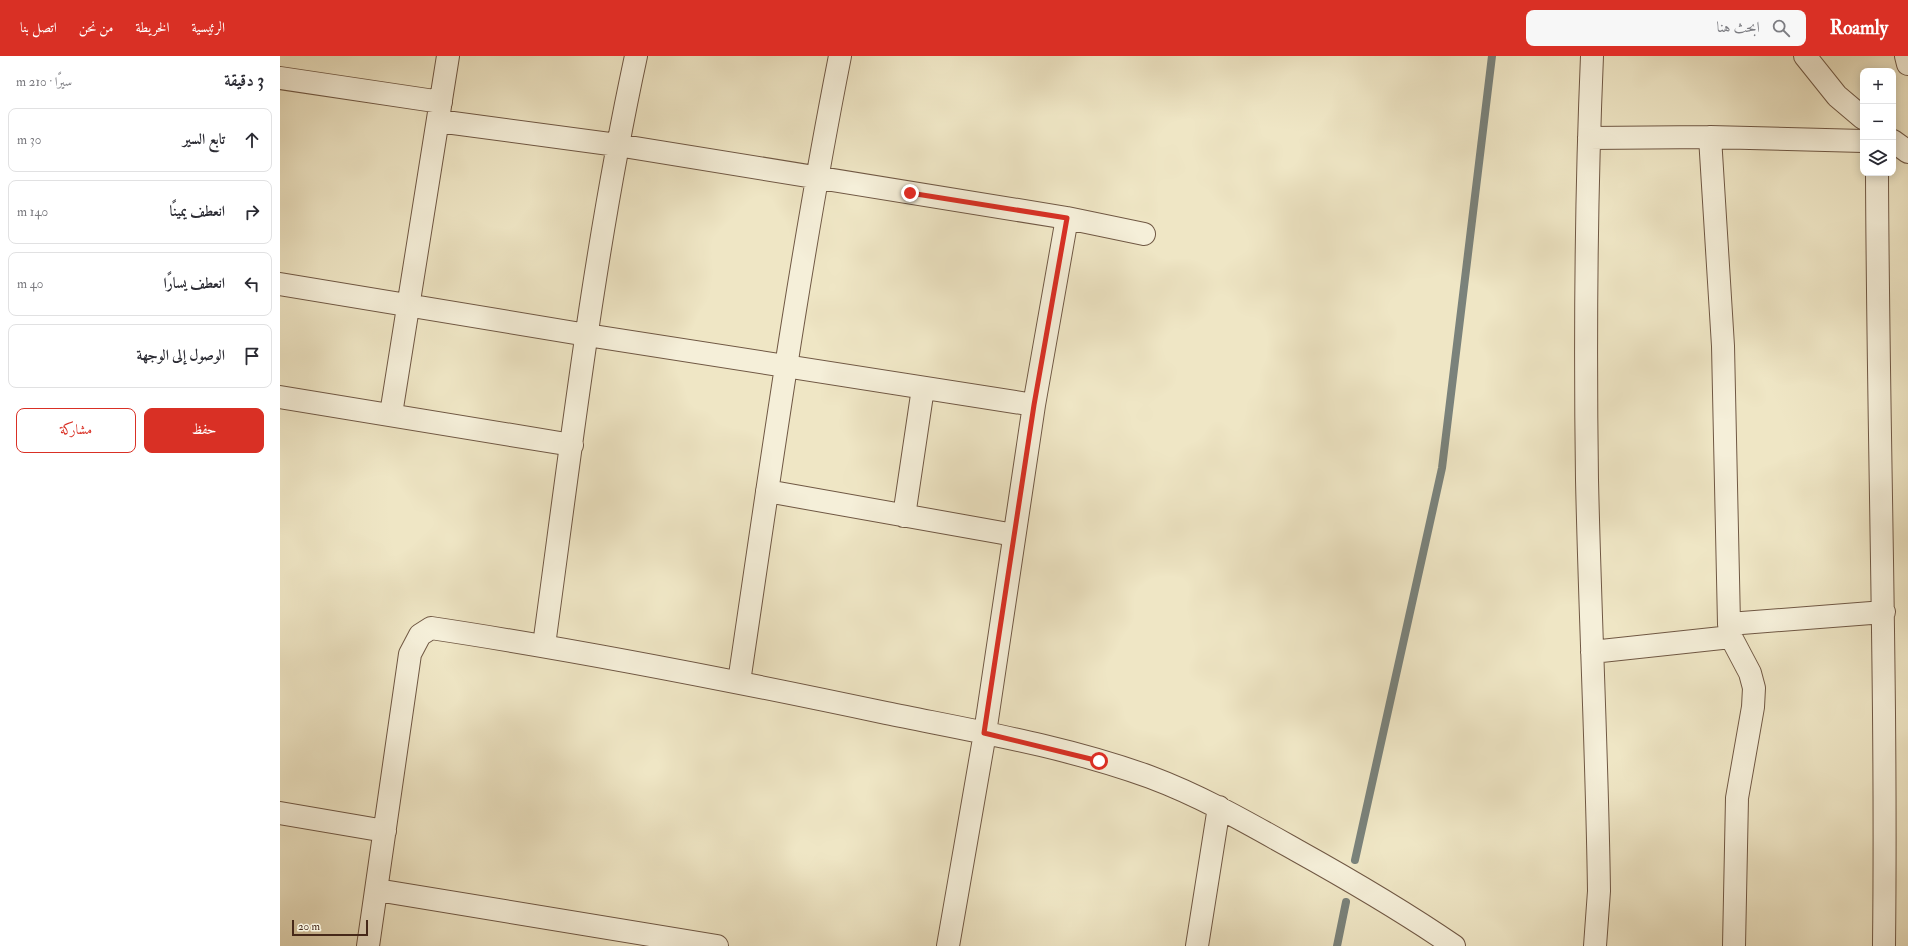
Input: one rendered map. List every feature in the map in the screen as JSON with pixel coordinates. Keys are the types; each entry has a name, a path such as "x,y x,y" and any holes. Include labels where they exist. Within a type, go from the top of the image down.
{"street":[{"path":"391,414 448,56"},
{"path":"544,645 587,335 617,145 636,56"},
{"path":"739,682 786,366 816,178 840,56"},
{"path":"1592,56 1589,138 1587,479 1598,805 1599,891 1595,946"},
{"path":"1906,56 1908,64"},
{"path":"1810,58 1837,96 1860,115"},
{"path":"280,78 439,111 617,145 1067,218 1144,234"},
{"path":"1589,138 1710,138 1860,141"},
{"path":"1710,138 1723,346 1730,631 1750,673 1754,688 1754,707 1737,798 1734,946"},
{"path":"1896,143 1908,152"},
{"path":"1877,176 1886,814 1884,946"},
{"path":"948,946 984,733 1034,405 1067,218"},
{"path":"280,284 587,335 1034,405"},
{"path":"904,516 923,388"},
{"path":"280,397 391,414 572,445"},
{"path":"767,491 1014,535"},
{"path":"1592,652 1730,631 1884,612"},
{"path":"368,946 386,831 410,654 420,636 432,628 544,645 739,682 984,733 1086,757 1151,777 1219,807 1367,890 1454,946"},
{"path":"1197,946 1219,807"},
{"path":"280,813 386,831"},
{"path":"377,890 718,946"}],"waterway":[{"path":"1355,860 1442,468 1492,56"},
{"path":"1337,946 1346,902"}],"route":[{"path":"910,193 1067,218 1034,405 984,733 1099,761"}]}
